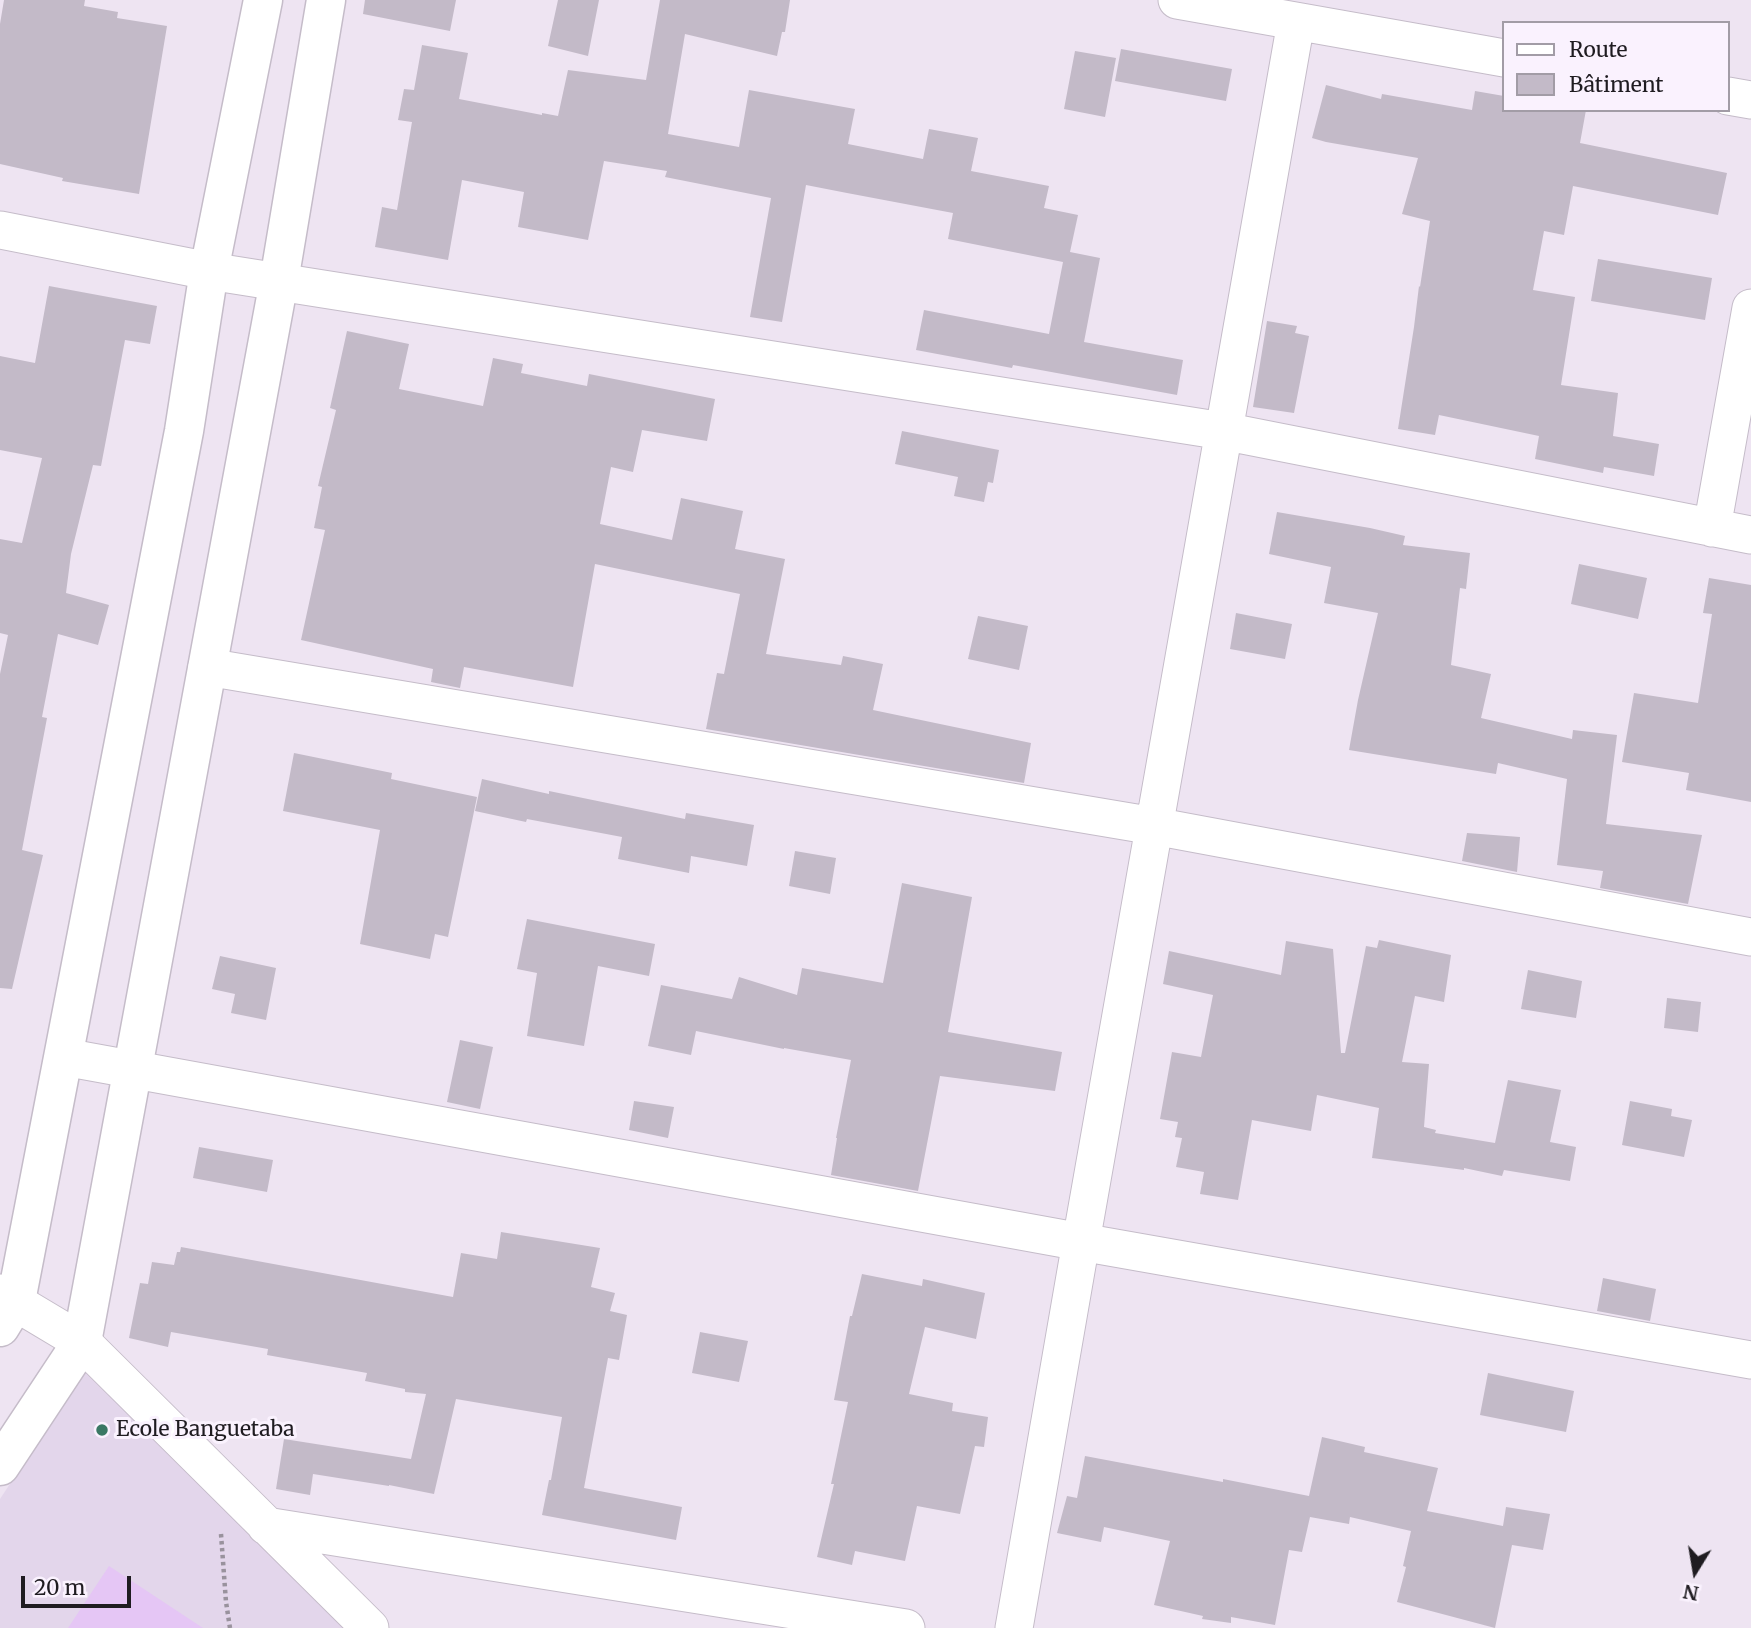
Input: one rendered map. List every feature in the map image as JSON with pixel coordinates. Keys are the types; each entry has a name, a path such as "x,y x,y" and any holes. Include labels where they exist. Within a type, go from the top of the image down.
{"street":[{"path":"263,0 209,271 184,430 64,1057 5,1307 82,1342 370,1628"},
{"path":"0,1466 82,1342 279,281 326,0"},
{"path":"1177,0 1502,58"},
{"path":"1014,1628 1296,22"},
{"path":"1730,96 1751,100"},
{"path":"0,230 209,271 1223,431 1751,535"},
{"path":"1712,528 1751,308"},
{"path":"207,667 1154,826 1751,937"},
{"path":"64,1057 1081,1242 1751,1360"},
{"path":"266,1526 906,1628"}],"path":[{"path":"218,1477 230,1628"}],"shaded area":[{"name":"Ecole Banguetaba","path":"91,1361 355,1628 0,1628 0,1499"},
{"path":"109,1566 203,1628 68,1628"}],"building":[{"path":"4,0 85,0 84,6 118,12 117,18 167,26 139,194 62,181 63,178 0,164 0,24"},
{"path":"365,0 456,0 450,31 363,14"},
{"path":"558,0 599,0 588,56 548,46"},
{"path":"660,0 790,0 785,32 782,32 777,56 685,34 668,134 739,147 749,90 855,109 848,144 923,159 929,129 978,138 971,171 1049,186 1044,208 1078,215 1070,252 1100,258 1084,342 1183,360 1177,395 916,350 924,310 1049,334 1063,262 948,239 953,213 806,185 782,322 750,317 771,198 665,177 667,171 604,161 588,240 518,227 524,192 462,180 448,260 375,247 382,207 397,210 412,122 398,120 404,89 414,90 422,45 468,53 459,99 558,116 568,70 646,80"},
{"path":"1121,49 1232,69 1226,101 1115,81"},
{"path":"1075,51 1116,58 1105,117 1064,109"},
{"path":"1326,85 1381,99 1382,94 1472,110 1475,91 1502,96 1502,112 1586,112 1580,143 1727,173 1718,215 1573,186 1564,235 1544,231 1533,290 1575,297 1561,385 1618,393 1613,436 1659,444 1654,476 1604,467 1603,473 1535,459 1539,436 1439,415 1435,435 1398,429 1430,221 1402,214 1418,158 1312,138"},
{"path":"1598,259 1712,278 1705,320 1591,301"},
{"path":"49,286 157,306 150,344 125,340 101,466 93,465 71,554 66,593 109,605 98,645 58,634 42,717 47,718 22,850 43,855 12,989 0,988 0,674 8,635 0,633 0,539 22,543 42,458 0,450 0,356 35,363"},
{"path":"1267,321 1297,326 1295,333 1309,336 1294,413 1253,407"},
{"path":"347,331 409,344 399,389 483,406 493,358 523,364 521,373 587,386 589,374 715,399 707,441 642,430 633,472 611,467 600,524 672,540 681,498 743,511 735,549 785,559 766,654 841,665 843,656 883,664 873,710 1031,743 1024,783 706,729 717,673 724,674 740,594 595,564 573,687 464,667 460,688 431,682 433,669 301,640 325,530 314,528 322,487 318,486 336,410 330,408"},
{"path":"902,431 999,450 993,483 988,482 984,502 954,496 958,477 895,464"},
{"path":"1277,512 1405,536 1403,545 1470,553 1466,589 1460,588 1451,665 1491,674 1481,718 1572,739 1573,730 1617,735 1606,824 1702,835 1688,904 1600,888 1603,871 1557,865 1567,779 1498,763 1496,774 1349,750 1378,613 1324,603 1331,567 1269,554"},
{"path":"1579,564 1647,578 1638,619 1571,604"},
{"path":"1709,578 1751,585 1751,802 1686,790 1689,773 1622,762 1634,693 1698,703 1712,614 1703,613"},
{"path":"1236,613 1292,624 1285,659 1230,649"},
{"path":"978,616 1028,626 1019,670 968,659"},
{"path":"294,753 392,773 391,779 477,797 448,937 435,934 430,959 360,944 380,830 283,811"},
{"path":"482,779 685,819 686,813 754,825 747,866 691,856 689,873 618,859 622,837 475,811"},
{"path":"1467,833 1520,837 1517,872 1462,861"},
{"path":"795,851 836,858 830,894 789,886"},
{"path":"902,883 972,897 948,1032 1062,1052 1055,1091 940,1076 918,1191 831,1175 851,1060 696,1031 691,1055 648,1046 661,985 732,999 739,977 797,995 802,968 883,983"},
{"path":"527,919 655,944 649,976 598,966 584,1046 527,1036 537,973 517,969"},
{"path":"1379,940 1451,955 1444,1002 1415,996 1402,1062 1429,1064 1424,1127 1436,1130 1435,1133 1495,1143 1508,1080 1561,1090 1550,1142 1576,1147 1570,1181 1504,1170 1502,1176 1464,1168 1372,1158 1379,1108 1317,1095 1311,1131 1252,1120 1238,1200 1200,1194 1204,1172 1176,1167 1182,1138 1175,1137 1178,1122 1160,1119 1172,1052 1201,1057 1213,995 1163,984 1169,951 1281,975 1286,941 1333,949 1341,1053 1345,1053 1366,946 1377,948"},
{"path":"220,956 276,968 266,1020 231,1013 235,994 212,989"},
{"path":"1528,970 1582,981 1576,1018 1521,1009"},
{"path":"1667,998 1701,1002 1698,1032 1664,1028"},
{"path":"460,1040 493,1047 480,1109 447,1102"},
{"path":"634,1101 674,1107 668,1138 629,1130"},
{"path":"1630,1101 1672,1109 1671,1116 1692,1120 1684,1157 1622,1145"},
{"path":"199,1147 273,1160 267,1192 193,1178"},
{"path":"501,1232 600,1248 591,1287 615,1293 610,1311 627,1315 619,1360 608,1358 584,1488 682,1507 676,1540 542,1515 562,1417 456,1399 434,1494 313,1474 310,1495 276,1489 284,1439 411,1459 426,1394 405,1392 405,1389 365,1381 367,1373 267,1355 268,1349 171,1332 168,1347 129,1338 140,1283 148,1284 152,1262 174,1265 181,1247 453,1297 461,1253 497,1259"},
{"path":"862,1274 922,1286 923,1279 985,1293 976,1339 925,1327 909,1394 953,1403 952,1411 988,1417 984,1447 975,1446 960,1514 917,1506 905,1561 855,1551 852,1565 817,1557 834,1484 831,1484 848,1402 834,1400 850,1316"},
{"path":"1603,1278 1656,1289 1650,1321 1597,1311"},
{"path":"700,1332 748,1341 739,1382 692,1373"},
{"path":"1488,1373 1574,1391 1566,1432 1480,1415"},
{"path":"1322,1437 1365,1447 1364,1452 1438,1468 1427,1511 1503,1526 1506,1507 1550,1514 1543,1550 1512,1545 1495,1628 1397,1602 1411,1531 1350,1517 1349,1524 1310,1517 1302,1552 1289,1550 1275,1625 1231,1617 1231,1623 1202,1619 1203,1616 1154,1605 1170,1541 1104,1527 1101,1542 1057,1533 1067,1496 1077,1498 1085,1456 1309,1496"}],"place":[{"name":"Ecole Banguetaba","path":"102,1430"}]}
